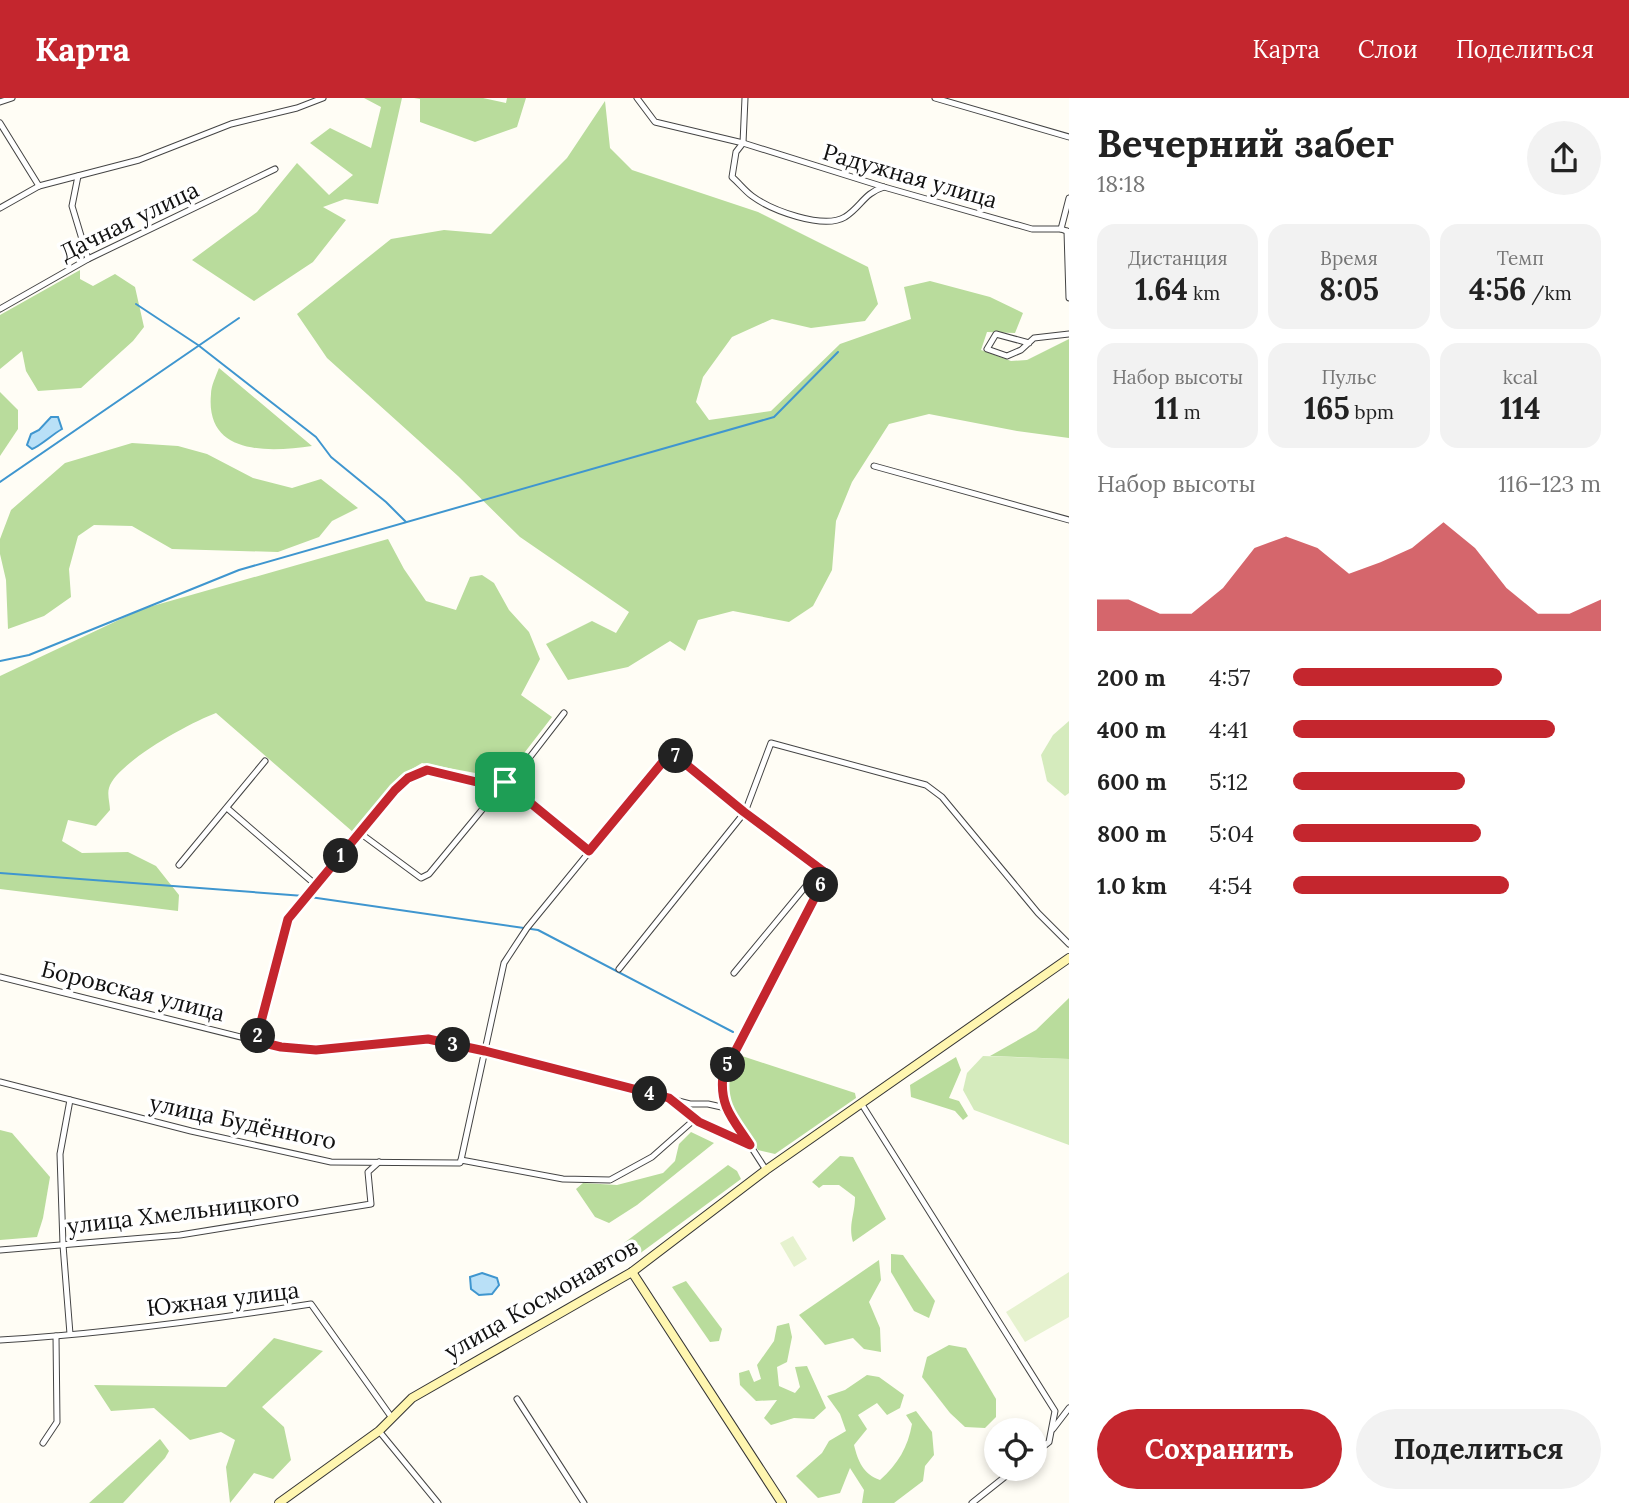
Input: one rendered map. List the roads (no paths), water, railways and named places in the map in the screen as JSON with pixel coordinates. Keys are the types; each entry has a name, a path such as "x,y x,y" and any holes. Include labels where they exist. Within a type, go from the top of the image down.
{"street":[{"path":"0,102 12,98"},
{"path":"297,108 299,98"},
{"path":"0,208 39,186 139,160 163,148 231,124 297,108 323,98"},
{"name":"Радужная улица","path":"637,98 655,122 743,144 1032,229 1065,231"},
{"path":"745,98 743,144 736,152 732,177 751,195 778,211 828,221 845,217 872,190 884,187"},
{"path":"935,98 1069,137"},
{"path":"0,123 39,186"},
{"name":"Дачная улица","path":"0,309 88,259 275,169"},
{"path":"78,176 72,206 88,259"},
{"path":"1069,198 1065,231 1069,298"},
{"path":"1029,343 996,334 987,349 1007,356 1021,350 1029,343 1034,338 1069,334"},
{"path":"874,466 1069,520"},
{"path":"256,1041 288,919 395,790 408,778 427,770 485,784 513,779 564,713"},
{"path":"619,969 744,812 771,743 926,785 942,797 1038,913 1069,944"},
{"path":"461,1160 504,963 527,928 671,752 744,812 827,874"},
{"path":"179,865 265,761"},
{"path":"360,834 421,878 429,874 505,782"},
{"path":"505,782 589,851"},
{"path":"227,808 316,885"},
{"path":"734,973 815,875 827,874"},
{"path":"766,1170 726,1108 721,1092 723,1075 827,874"},
{"name":"улица Космонавтов","path":"279,1503 379,1431 412,1398 632,1272 766,1170 1069,958"},
{"name":"Боровская улица","path":"0,977 281,1047 316,1050 428,1039 690,1104 726,1108"},
{"name":"улица Будённого","path":"0,1082 191,1131 331,1162 460,1163 461,1160 564,1179 610,1180 652,1157 695,1119"},
{"path":"708,1104 721,1092"},
{"name":"Боровская улица","path":"669,1098 695,1119 730,1138 750,1145"},
{"path":"70,1334 60,1154 71,1100"},
{"path":"860,1103 1055,1411 1053,1429 1047,1444"},
{"name":"улица Хмельницкого","path":"0,1250 180,1235 371,1204 368,1172 379,1162"},
{"path":"632,1272 782,1503"},
{"name":"Южная улица","path":"0,1340 206,1320 312,1304 392,1418"},
{"path":"43,1443 57,1423 56,1336"},
{"path":"517,1399 584,1503"},
{"path":"1053,1429 1069,1408"},
{"path":"379,1431 438,1503"},
{"path":"972,1503 1000,1481"}],"water":[{"path":"51,417 58,417 62,429 32,449 27,445 31,434 39,430"},
{"path":"482,1273 497,1278 499,1285 492,1294 479,1295 471,1289 470,1277"}],"waterway":[{"path":"136,304 198,345 316,437 331,457 406,522"},
{"path":"0,482 239,318"},
{"path":"0,661 29,655 239,570 774,417 838,352"},
{"path":"0,873 304,896"},
{"path":"310,897 538,930 733,1032"}]}
